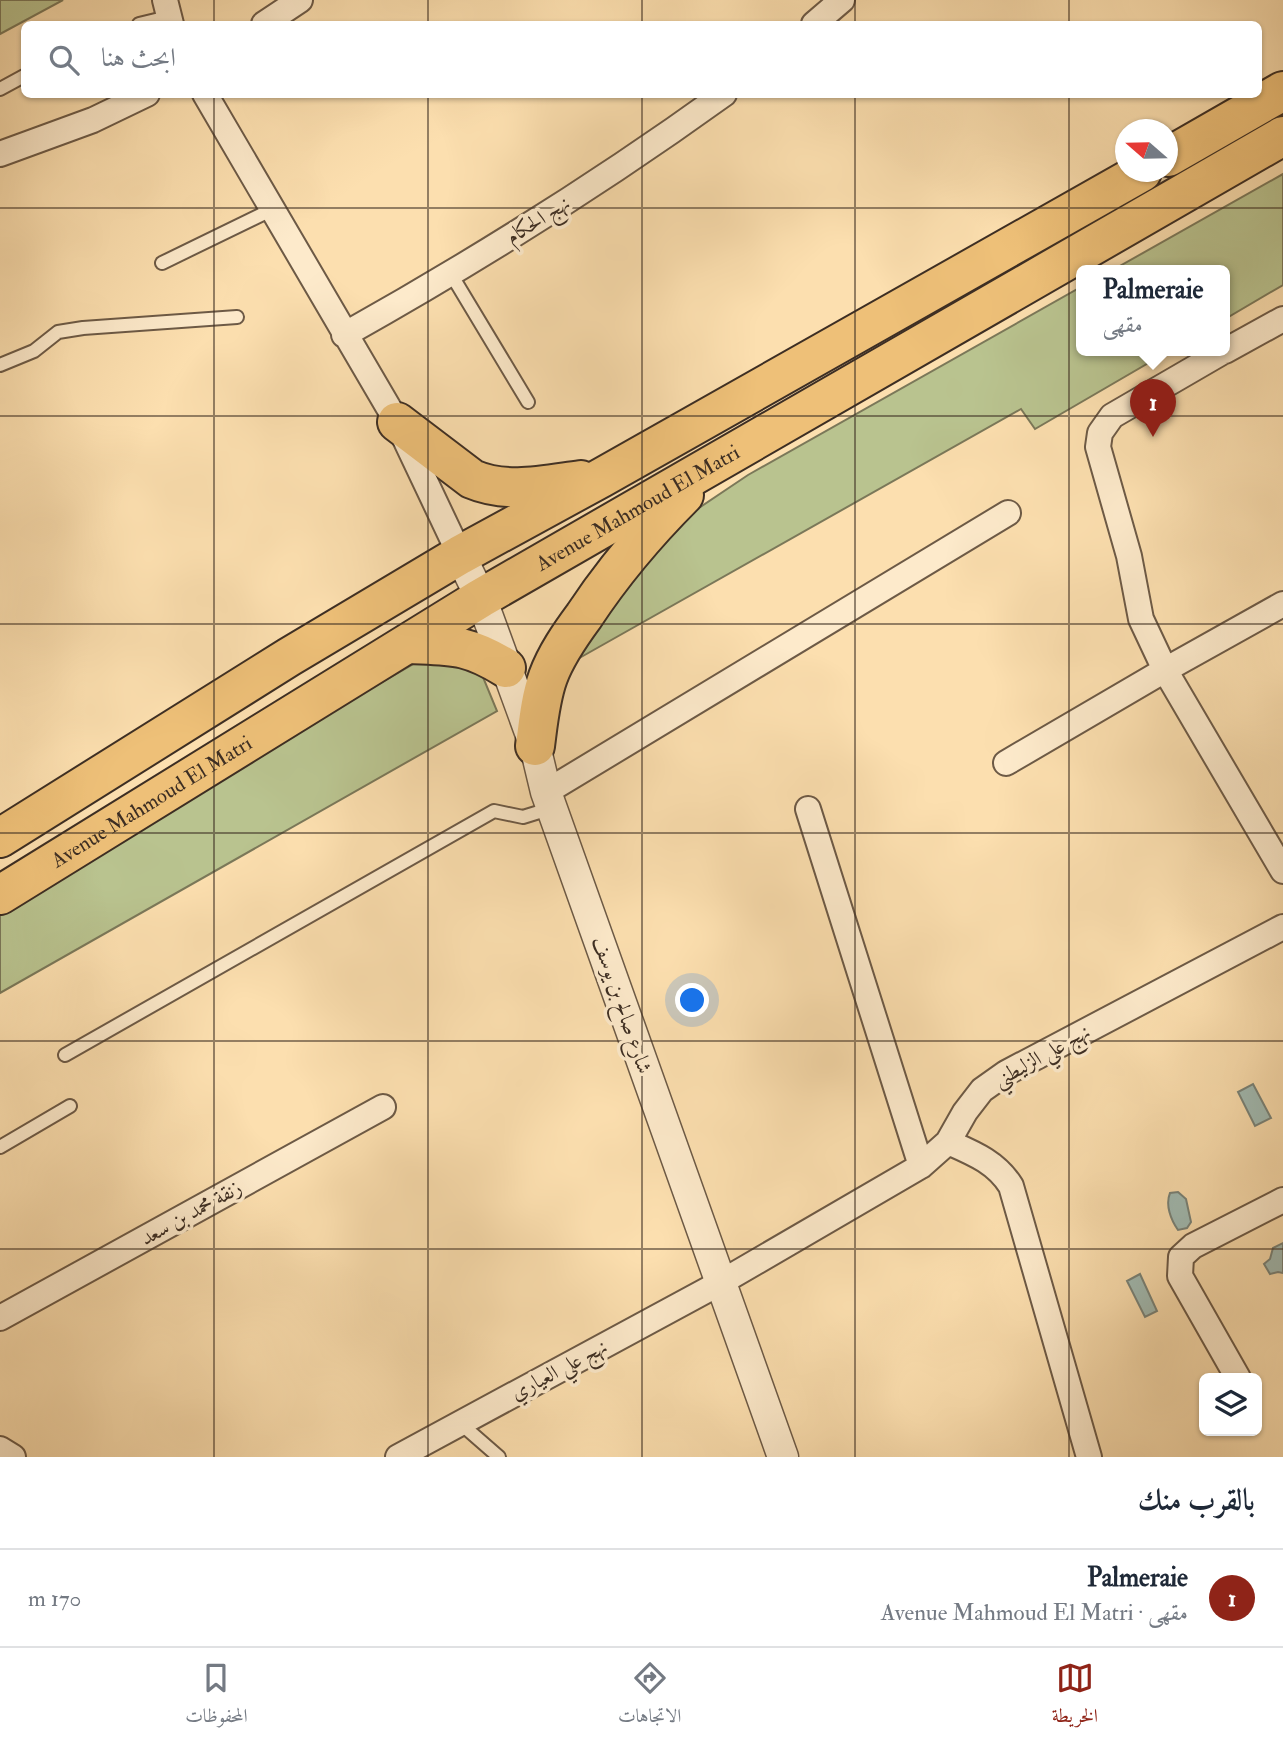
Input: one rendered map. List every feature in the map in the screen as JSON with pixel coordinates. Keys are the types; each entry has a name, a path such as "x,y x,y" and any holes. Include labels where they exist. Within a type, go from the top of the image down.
{"highway":[{"path":"1178,151 1283,91"},
{"name":"Avenue Mahmoud El Matri","path":"0,895 481,598 1283,136"},
{"name":"Avenue Mahmoud El Matri","path":"0,838 289,657 460,555 1124,182"},
{"path":"397,422 472,479 486,485 506,489 601,478"},
{"path":"535,746 548,677 565,643 631,552 717,463"},
{"path":"409,644 464,647 485,655 506,668"}],"street":[{"path":"268,21 300,0"},
{"path":"818,21 842,0"},
{"path":"0,154 93,120 139,98"},
{"path":"207,98 397,422 460,555"},
{"name":"نهج الحكام","path":"344,335 451,274 630,161 718,98"},
{"path":"1230,348 1283,318"},
{"path":"1215,356 1112,415 1100,433 1098,447 1129,556 1141,619 1165,670 1283,871"},
{"path":"549,800 1008,513"},
{"name":"شارع صالح بن يوسف","path":"460,555 481,598 535,746 549,800 783,1457"},
{"path":"1006,763 1283,604"},
{"path":"808,809 921,1166"},
{"name":"نهج علي الزليطني","path":"720,1283 921,1166 948,1142 965,1112 982,1090 1006,1073 1283,927"},
{"name":"زنقة محمد بن سعد","path":"0,1318 383,1107"},
{"path":"948,1142 992,1164 1012,1186 1089,1457"},
{"path":"1235,1373 1180,1276 1181,1257 1193,1246 1283,1200"},
{"name":"نهج علي العياري","path":"398,1457 720,1283"},
{"path":"0,1448 13,1457"}],"lane":[{"path":"148,21 168,14"},
{"path":"0,89 21,78"},
{"path":"163,263 273,209"},
{"path":"451,274 528,402"},
{"path":"0,365 34,351 58,332 237,317"},
{"path":"65,1055 494,811 523,817 549,800"},
{"path":"0,1147 70,1107"},
{"path":"460,1423 499,1457"}],"green space":[{"path":"0,0 63,0 21,21 0,34"},
{"path":"1283,174 1283,285 1230,316 1230,265 1122,265"},
{"path":"1076,290 1076,356 1160,356 1035,429 1021,409 567,665 675,524 748,475"},
{"path":"417,662 478,665 497,711 0,993 0,903"}],"water":[{"path":"1253,1084 1271,1118 1255,1126 1238,1092"},
{"path":"1178,1192 1186,1199 1191,1222 1187,1228 1178,1230 1171,1217 1168,1202 1170,1193"},
{"path":"1283,1243 1283,1273 1270,1274 1264,1264 1270,1259 1273,1248"},
{"path":"1140,1274 1157,1311 1145,1317 1127,1281"}],"place":[{"name":"Palmeraie","path":"1153,437"}]}
